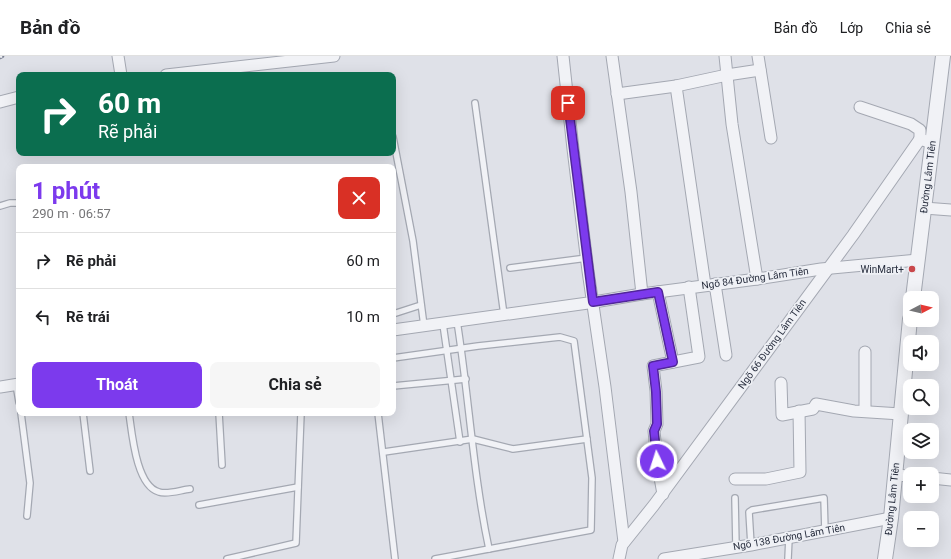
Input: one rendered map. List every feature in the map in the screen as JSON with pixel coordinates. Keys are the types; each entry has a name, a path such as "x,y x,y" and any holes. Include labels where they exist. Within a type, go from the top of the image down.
{"street":[{"path":"118,56 120,72"},
{"path":"193,72 334,56"},
{"path":"563,56 573,149 624,542"},
{"path":"612,56 631,192 642,294"},
{"path":"725,56 732,124 757,279"},
{"path":"758,56 771,138"},
{"name":"Đường Lâm Tiên","path":"914,291 924,208 926,141 943,56"},
{"path":"617,94 676,86 727,75 760,70"},
{"path":"676,86 710,285 726,355"},
{"path":"0,102 16,98"},
{"path":"860,107 911,124 920,130 926,141"},
{"name":"Ngõ 66 Đường Lâm Tiên","path":"619,559 624,542 663,494 894,178 926,141"},
{"path":"924,208 951,210"},
{"name":"Ngõ 84 Đường Lâm Tiên","path":"396,330 829,268 918,260"},
{"path":"663,494 657,461 654,431 657,424 656,392 653,366 699,357 689,287"},
{"path":"658,292 673,362"},
{"name":"Đường Lâm Tiên","path":"885,559 891,518 909,327"},
{"path":"865,352 865,411"},
{"path":"781,383 782,415 813,409 816,404 854,411 901,414"},
{"path":"0,387 16,384"},
{"path":"735,479 766,480 800,472 799,412"},
{"path":"895,475 903,476"},
{"path":"939,479 951,480"},
{"name":"Ngõ 138 Đường Lâm Tiên","path":"665,559 751,545 891,518"}],"lane":[{"path":"475,103 504,315"},
{"path":"396,153 413,241 424,326"},
{"path":"0,206 16,203"},
{"path":"510,268 587,258"},
{"path":"396,313 421,304"},
{"path":"457,321 466,379 481,512 489,549"},
{"path":"443,324 460,442"},
{"path":"396,358 462,348 560,337 574,341 592,478 591,530 435,559"},
{"path":"396,386 466,379"},
{"path":"21,416 30,483 27,516"},
{"path":"83,416 90,471"},
{"path":"129,416 134,451 148,483 153,489 162,493 190,489"},
{"path":"219,416 222,465"},
{"path":"227,559 296,544 301,416"},
{"path":"378,416 384,452 395,559"},
{"path":"384,452 473,440 513,449 587,439"},
{"path":"199,505 298,487"},
{"path":"735,498 736,547"},
{"path":"751,545 749,512 752,510 824,498 825,531"},
{"path":"788,559 789,538"}],"place":[{"name":"WinMart+","path":"912,269"}],"route":[{"path":"568,103 593,302 658,292 673,362 653,366 656,392 657,424 654,431 657,461"}]}
